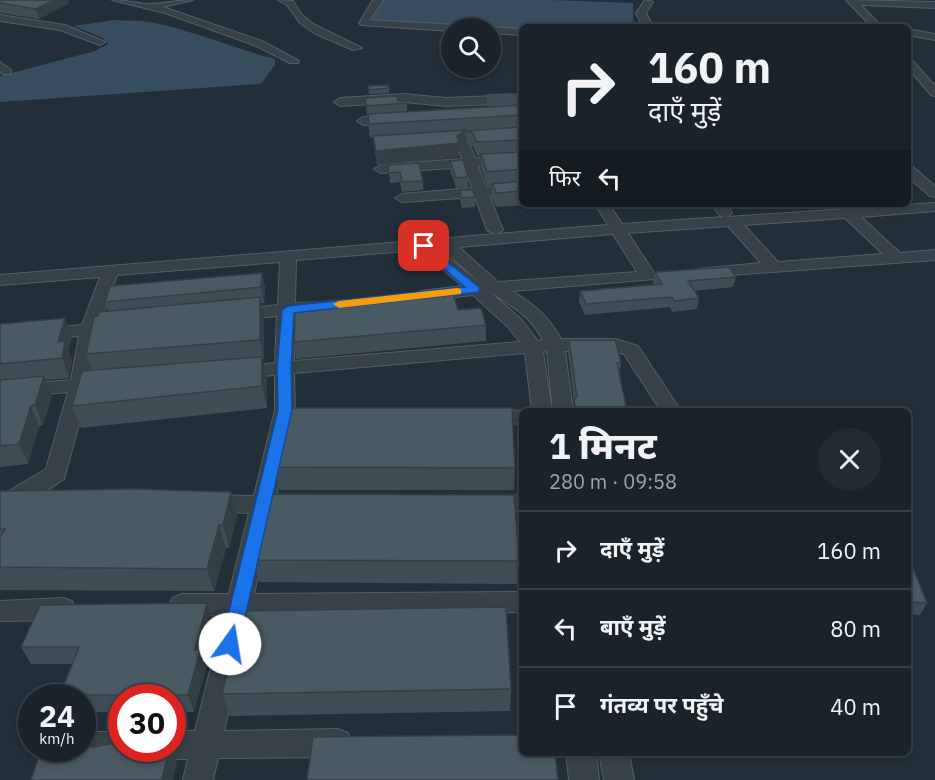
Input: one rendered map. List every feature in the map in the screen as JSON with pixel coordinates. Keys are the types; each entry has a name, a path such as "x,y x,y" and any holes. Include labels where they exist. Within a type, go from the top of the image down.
{"street":[{"path":"117,0 152,6 258,43 294,61"},
{"path":"152,6 188,0"},
{"path":"283,0 290,3 307,25 335,40 357,48"},
{"path":"378,0 364,23 441,27"},
{"path":"840,0 860,24"},
{"path":"891,2 906,0"},
{"path":"852,1 935,5"},
{"path":"852,1 875,24"},
{"path":"646,24 641,13 648,2"},
{"path":"916,4 935,14"},
{"path":"0,18 62,27 100,42"},
{"path":"501,31 519,32"},
{"path":"911,33 935,37"},
{"path":"911,66 935,93"},
{"path":"920,76 935,75"},
{"path":"911,82 935,105"},
{"path":"340,102 404,98 446,102 519,99"},
{"path":"444,117 446,102"},
{"path":"444,117 470,115"},
{"path":"444,117 454,119 495,230"},
{"path":"363,121 406,119"},
{"path":"381,169 519,159"},
{"path":"911,173 935,195"},
{"path":"402,198 519,189"},
{"path":"911,199 935,195"},
{"path":"405,297 494,287 653,276 615,226 604,207"},
{"path":"0,270 432,241 615,226 793,207"},
{"path":"725,213 850,214 935,207"},
{"path":"725,213 773,266"},
{"path":"850,214 896,258"},
{"path":"0,280 288,257 432,241 495,230 615,226"},
{"path":"432,241 494,287 525,306 543,323 555,345 562,408"},
{"path":"432,241 475,289 509,318 532,347 542,408"},
{"path":"693,273 935,255"},
{"path":"198,780 285,410 284,368 288,310 288,257"},
{"path":"8,498 56,473 80,385 89,329 110,273"},
{"path":"218,317 334,305"},
{"path":"0,337 136,325"},
{"path":"216,374 555,345 615,345 631,350 669,408"},
{"path":"0,392 125,381"},
{"path":"285,410 309,411"},
{"path":"463,415 519,417"},
{"path":"8,498 52,498"},
{"path":"181,502 298,504"},
{"path":"463,504 519,503"},
{"path":"156,606 239,603 519,602"},
{"path":"2,611 85,608"},
{"path":"186,745 370,743"},
{"path":"582,756 584,780"},
{"path":"615,756 619,780"}],"water":[{"path":"383,0 551,0 633,3 633,24 519,24 519,29 501,28 501,18 441,18 441,25 367,22"},
{"path":"114,20 150,22 185,31 275,59 275,65 261,84 0,102 0,76 95,51 108,44 103,38 74,26"}],"building":[{"path":"0,0 54,0 36,9 0,3"},
{"path":"388,85 389,88 369,90 368,86"},
{"path":"397,96 398,101 407,103 366,106 365,98"},
{"path":"519,105 519,115 369,124 368,114"},
{"path":"519,127 519,140 477,142 473,133 467,131"},
{"path":"465,130 457,136 459,143 376,151 373,136"},
{"path":"519,152 519,169 487,172 481,154"},
{"path":"463,160 468,177 456,178 450,161"},
{"path":"419,163 423,181 402,182 400,172 389,173 388,165"},
{"path":"519,181 519,191 496,193 492,184"},
{"path":"460,190 473,190 475,197 462,198"},
{"path":"729,267 736,277 688,281 699,298 674,301 672,297 586,304 580,291 662,284 655,272"},
{"path":"262,273 261,287 105,302 110,286"},
{"path":"452,290 458,310 481,308 486,325 294,342 295,304"},
{"path":"260,297 260,340 86,354 94,317 98,316 99,312"},
{"path":"65,318 58,342 65,341 62,358 0,364 0,324"},
{"path":"569,340 615,340 621,363 617,363 626,408 575,408 574,400 577,397"},
{"path":"262,357 262,386 72,406 82,371"},
{"path":"44,376 35,405 31,406 19,444 0,446 0,380"},
{"path":"289,408 512,408 515,468 275,467"},
{"path":"134,489 231,492 223,525 219,525 207,569 0,567 0,538 5,529 0,529 0,491"},
{"path":"269,494 514,495 519,561 254,560"},
{"path":"911,563 927,603 911,602"},
{"path":"207,603 195,650 200,650 188,695 186,695 186,684 108,684 108,695 96,695 96,684 64,684 79,647 21,647 40,605"},
{"path":"506,607 511,689 222,694 242,611"},
{"path":"519,735 519,756 555,756 558,780 307,780 313,737"},
{"path":"108,744 108,762 166,762 162,780 31,780 37,762 96,762 96,746"}],"slow traffic":[{"path":"339,304 457,291"}],"route":[{"path":"230,644 285,410 284,368 288,310 475,289 424,246"}]}
